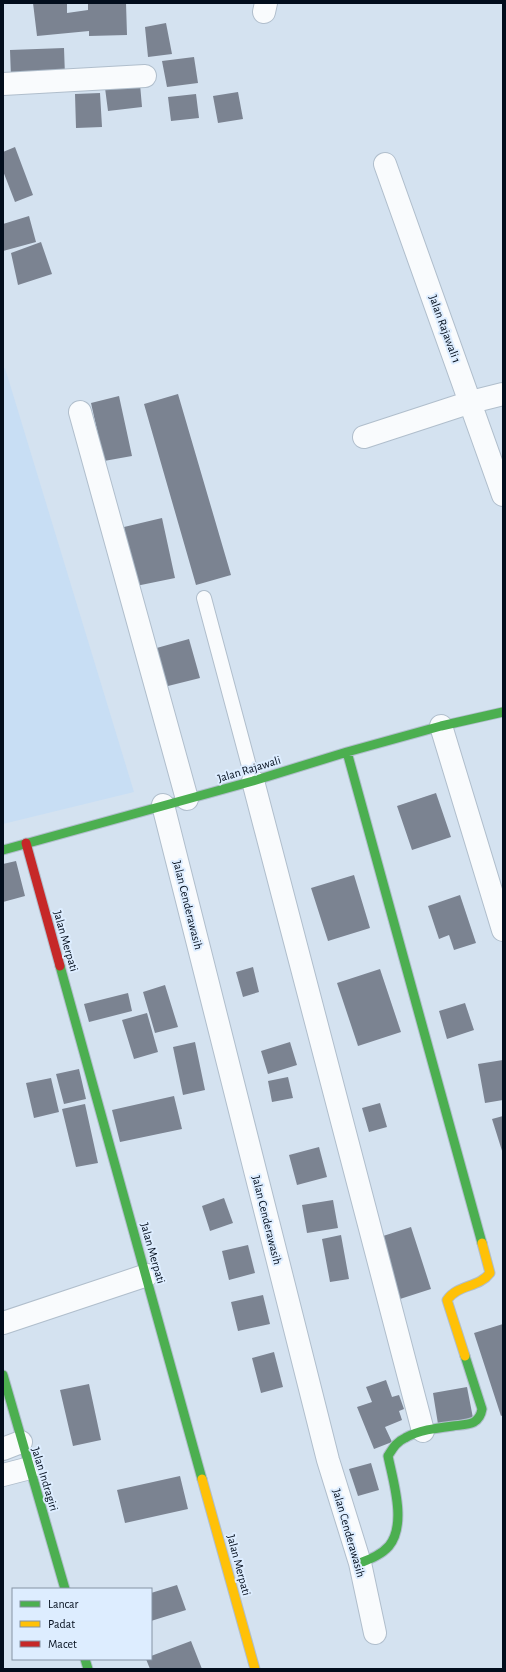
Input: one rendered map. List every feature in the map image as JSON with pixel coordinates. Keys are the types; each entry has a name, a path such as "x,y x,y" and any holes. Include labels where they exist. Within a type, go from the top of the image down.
{"street":[{"path":"3,84 145,76"},
{"name":"Jalan Rajawali 1","path":"385,164 503,495"},
{"path":"364,437 471,402 503,394"},
{"path":"80,412 187,799"},
{"name":"Jalan Rajawali","path":"3,850 253,781 347,752 441,726 503,712"},
{"path":"441,726 503,930"},
{"path":"347,752 490,1273 484,1281 456,1290 447,1300 482,1409 482,1414 475,1422 423,1430 397,1443 388,1456 397,1508 398,1522 395,1536 391,1544 380,1555 360,1563"},
{"path":"253,781 423,1430"},
{"name":"Jalan Cenderawasih","path":"163,805 328,1460 360,1563 375,1633"},
{"name":"Jalan Merpati","path":"26,843 255,1669"},
{"path":"3,1324 147,1275"},
{"name":"Jalan Indragiri","path":"3,1375 12,1446 30,1468 65,1588"},
{"path":"3,1475 30,1468"}],"lane":[{"path":"204,598 253,781"}],"shaded area":[{"path":"5,368 134,792 3,824 3,369"}],"building":[{"path":"33,3 67,3 67,13 88,10 88,3 126,3 127,35 89,36 89,31 37,36"},
{"path":"166,23 172,54 148,57 145,27"},
{"path":"64,48 65,76 11,78 10,50"},
{"path":"194,57 198,83 167,87 162,61"},
{"path":"140,84 142,107 108,111 105,88"},
{"path":"238,92 243,119 218,123 213,96"},
{"path":"100,93 102,127 76,128 75,94"},
{"path":"196,94 199,118 171,121 168,97"},
{"path":"15,147 33,195 15,202 3,171 3,152"},
{"path":"29,216 36,242 3,251 3,224"},
{"path":"41,242 52,274 18,285 11,253"},
{"path":"178,394 231,575 196,585 144,404"},
{"path":"119,396 132,456 104,461 91,403"},
{"path":"162,518 175,578 136,586 124,527"},
{"path":"189,639 200,678 164,687 153,649"},
{"path":"436,793 451,837 412,850 397,806"},
{"path":"16,861 25,896 3,902 3,864"},
{"path":"354,875 370,928 328,941 311,888"},
{"path":"460,895 476,943 454,950 449,935 439,939 428,906"},
{"path":"253,967 259,992 243,997 236,972"},
{"path":"380,969 401,1032 358,1046 337,983"},
{"path":"165,985 178,1027 155,1033 143,992"},
{"path":"128,993 132,1011 89,1022 84,1004"},
{"path":"465,1003 474,1030 447,1039 439,1011"},
{"path":"147,1013 158,1052 134,1059 122,1020"},
{"path":"195,1042 205,1090 183,1095 173,1047"},
{"path":"290,1042 297,1065 268,1074 261,1051"},
{"path":"503,1060 503,1100 485,1103 478,1064"},
{"path":"79,1069 86,1099 64,1104 56,1074"},
{"path":"288,1077 293,1098 272,1102 268,1081"},
{"path":"51,1078 59,1112 34,1118 26,1083"},
{"path":"174,1096 182,1129 120,1142 112,1110"},
{"path":"380,1103 387,1127 369,1132 362,1108"},
{"path":"85,1104 98,1163 76,1167 62,1109"},
{"path":"503,1116 503,1154 492,1119"},
{"path":"319,1147 327,1177 297,1185 289,1155"},
{"path":"224,1198 233,1223 210,1231 202,1206"},
{"path":"333,1200 338,1228 307,1233 302,1205"},
{"path":"411,1227 431,1289 400,1299 380,1237"},
{"path":"341,1235 349,1279 330,1282 322,1239"},
{"path":"248,1245 255,1273 229,1280 222,1251"},
{"path":"263,1295 270,1324 238,1331 231,1302"},
{"path":"503,1324 503,1415 501,1416 474,1333"},
{"path":"274,1352 283,1387 261,1393 252,1358"},
{"path":"386,1380 392,1397 399,1395 404,1409 399,1411 402,1420 385,1427 392,1442 374,1449 357,1407 372,1402 366,1387"},
{"path":"89,1384 101,1440 73,1446 60,1390"},
{"path":"467,1387 473,1418 438,1424 433,1393"},
{"path":"371,1463 379,1490 358,1496 349,1469"},
{"path":"180,1476 188,1509 125,1523 117,1490"},
{"path":"177,1585 186,1610 152,1621 152,1593"},
{"path":"191,1641 202,1669 150,1669 146,1660 152,1660 152,1656"}],"traffic: fast":[{"path":"3,850 253,781 347,752 441,726 503,712"},
{"path":"347,752 482,1243"},
{"path":"60,966 202,1479"},
{"path":"360,1563 382,1552 389,1546 394,1537 398,1514 388,1456 399,1441 422,1431 472,1423 477,1420 480,1415 482,1409 465,1356"},
{"path":"3,1375 65,1588"},
{"path":"85,1660 88,1669"}],"traffic: slow":[{"path":"465,1356 447,1300 457,1291 480,1281 490,1273 482,1243"},
{"path":"202,1479 255,1669"}],"traffic: jam":[{"path":"26,843 60,966"}]}
